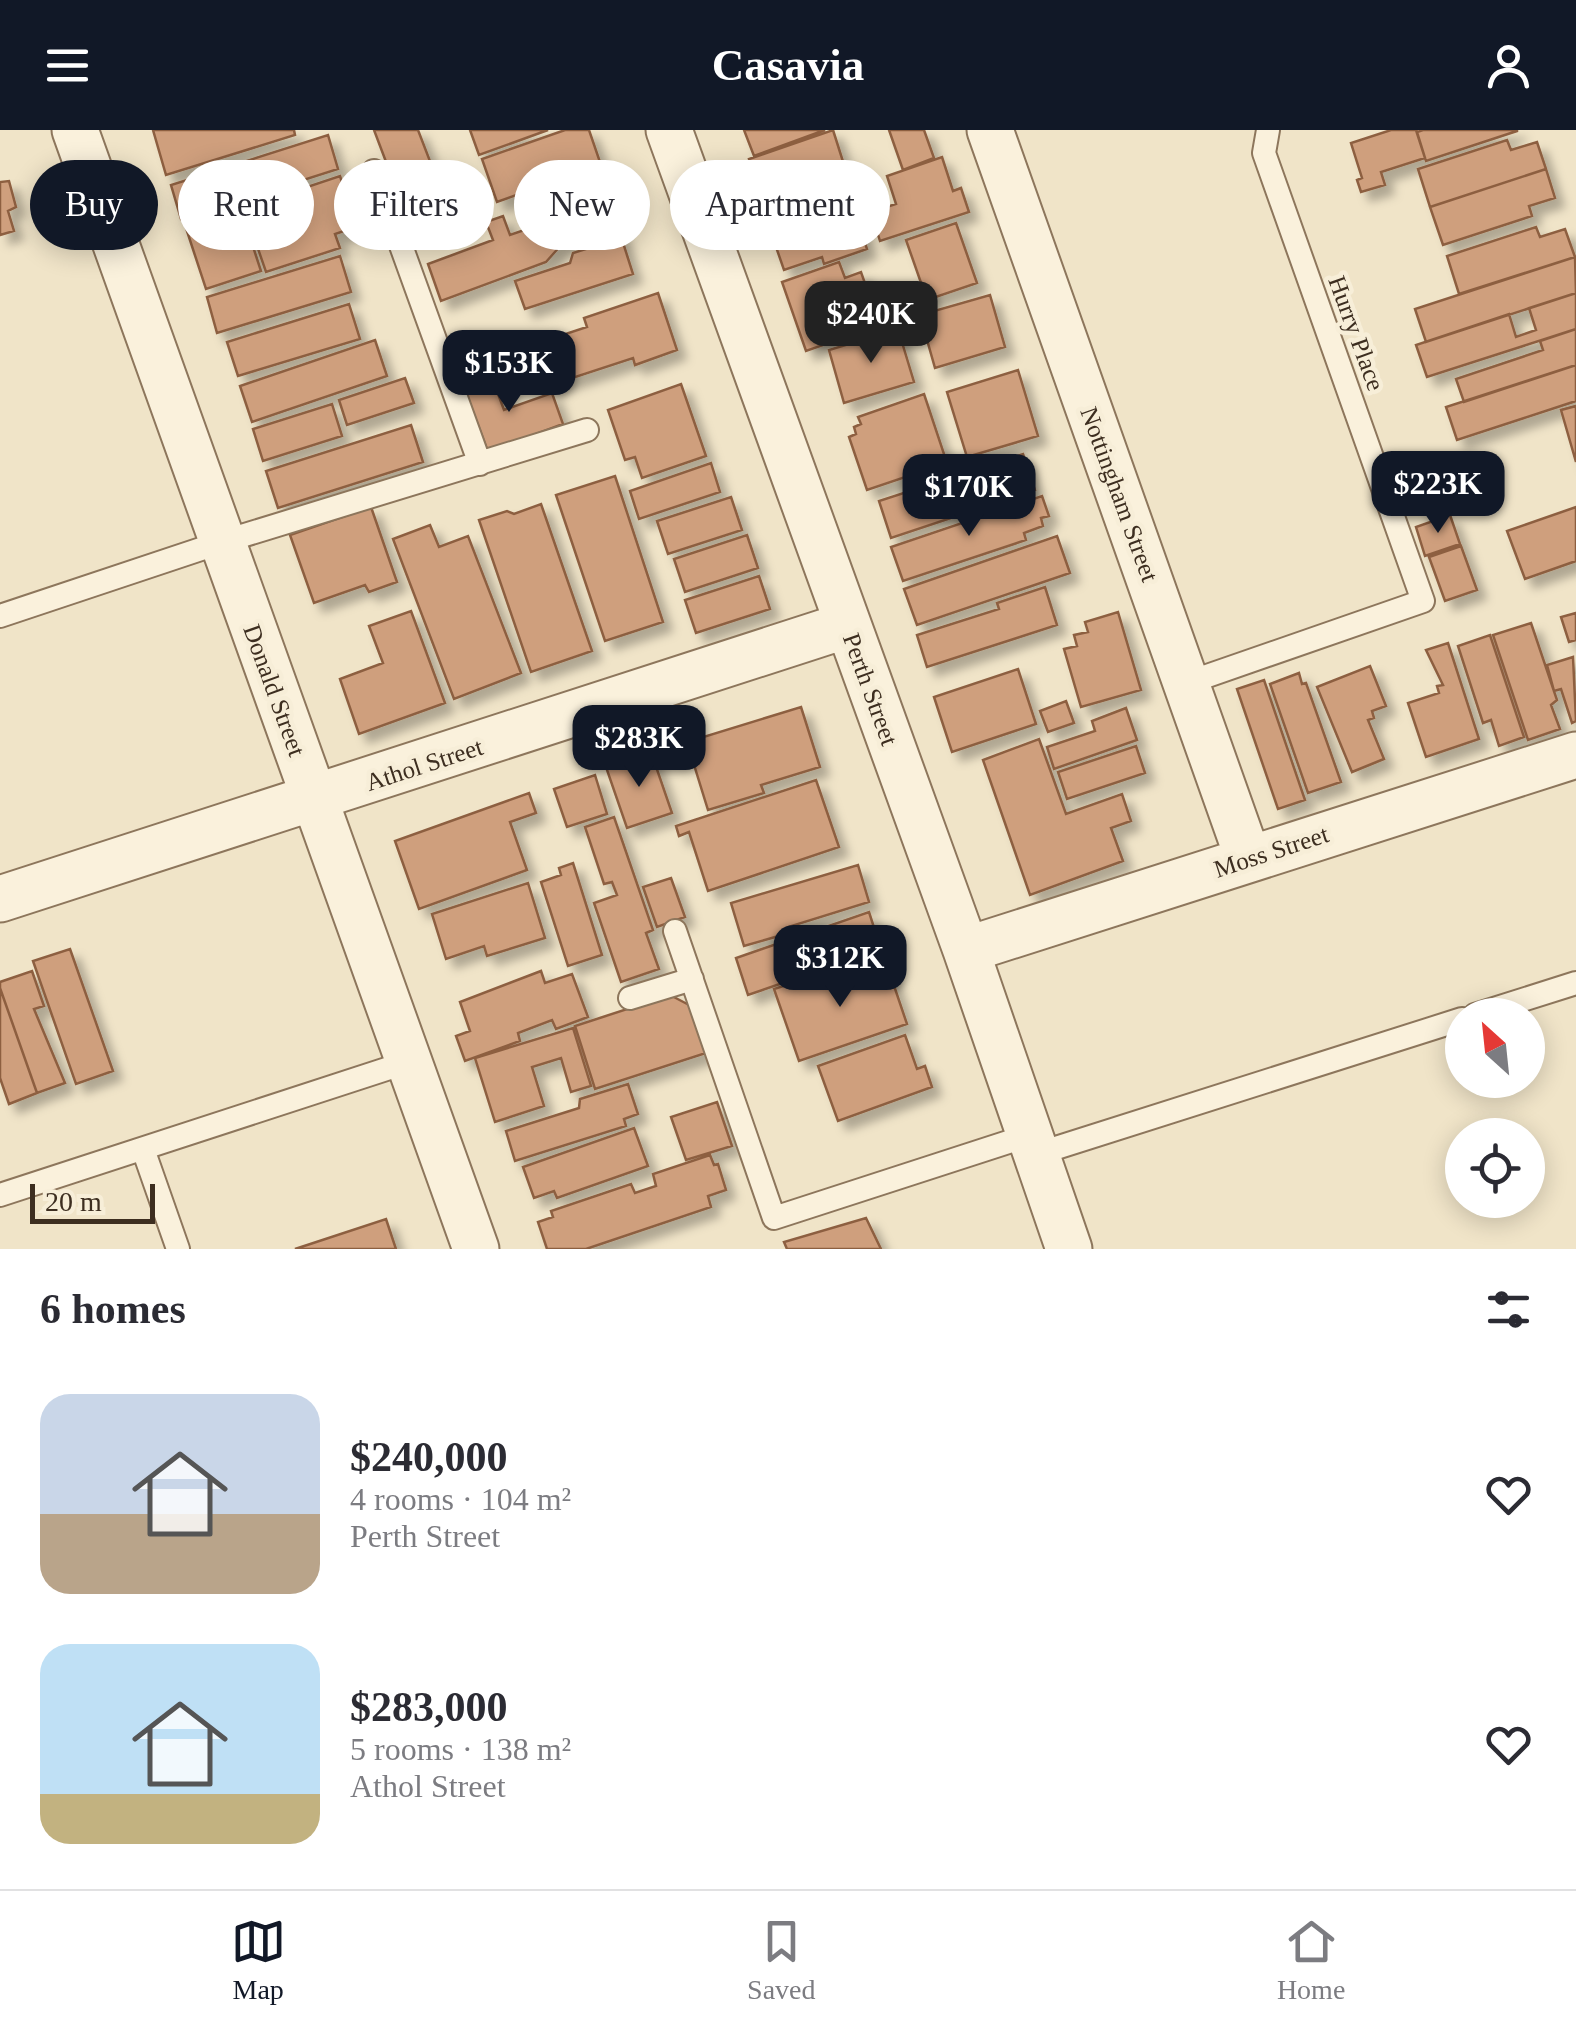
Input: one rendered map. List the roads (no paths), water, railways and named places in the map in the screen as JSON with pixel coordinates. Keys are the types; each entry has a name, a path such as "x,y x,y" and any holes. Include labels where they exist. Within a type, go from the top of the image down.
{"street":[{"name":"Donald Street","path":"75,130 476,1249"},
{"name":"Perth Street","path":"669,130 966,950 1069,1249"},
{"name":"Nottingham Street","path":"990,130 1248,858"},
{"name":"Athol Street","path":"0,899 847,625"},
{"name":"Moss Street","path":"966,950 1576,754"}],"lane":[{"name":"Hurry Place","path":"1187,683 1423,601 1264,153 1268,130"},
{"path":"403,250 480,464"},
{"path":"0,616 222,542 587,430"},
{"path":"675,931 774,1218 1445,1024"},
{"path":"630,998 692,979"},
{"path":"1529,998 1576,983"},
{"path":"0,1195 408,1062"},
{"path":"142,1149 178,1249"}]}
